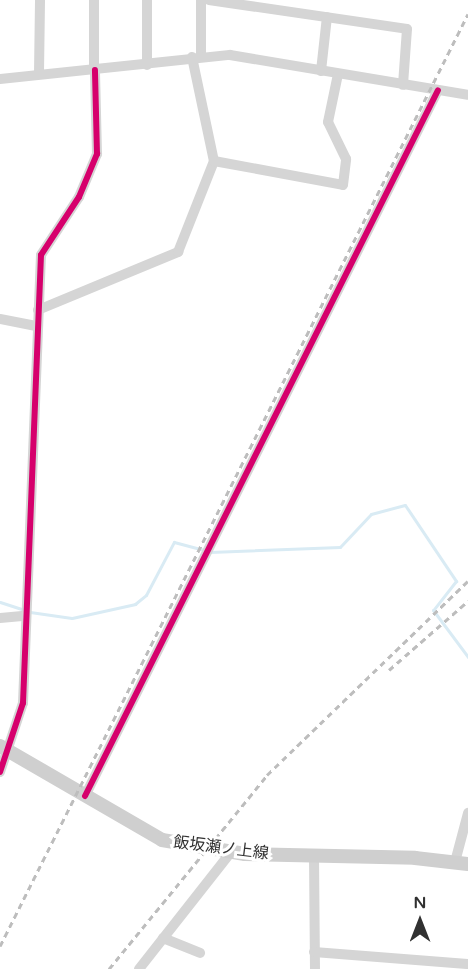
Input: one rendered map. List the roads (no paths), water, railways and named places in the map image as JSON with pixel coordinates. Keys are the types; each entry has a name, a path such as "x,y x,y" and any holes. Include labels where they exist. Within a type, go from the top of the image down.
{"main road":[{"name":"飯坂瀬ノ上線","path":"5,749 162,840 231,852 462,863"}],"street":[{"path":"39,73 40,0"},
{"path":"0,772 5,749 23,703 41,255 79,197 97,154 94,0"},
{"path":"147,0 147,64"},
{"path":"38,310 178,252 214,161 197,56 201,0"},
{"path":"209,0 407,29 403,85"},
{"path":"321,71 327,17"},
{"path":"0,79 39,73 147,64 197,56 230,55 468,95"},
{"path":"214,161 343,185 346,159 328,122 338,74"},
{"path":"85,796 438,90"},
{"path":"0,319 37,326"},
{"path":"0,618 25,616"},
{"path":"462,863 468,813"},
{"path":"139,969 231,852"},
{"path":"314,856 315,969"},
{"path":"163,938 200,953"},
{"path":"314,952 444,965 468,964"}],"waterway":[{"path":"210,552 340,547 371,514 405,505 456,581 433,610 468,657"},
{"path":"30,612 72,618 135,604 146,595 174,542 204,550"},
{"path":"0,602 24,610"}],"railway":[{"path":"0,946 468,14"},
{"path":"109,969 267,775 468,581"},
{"path":"389,670 468,601"}]}
